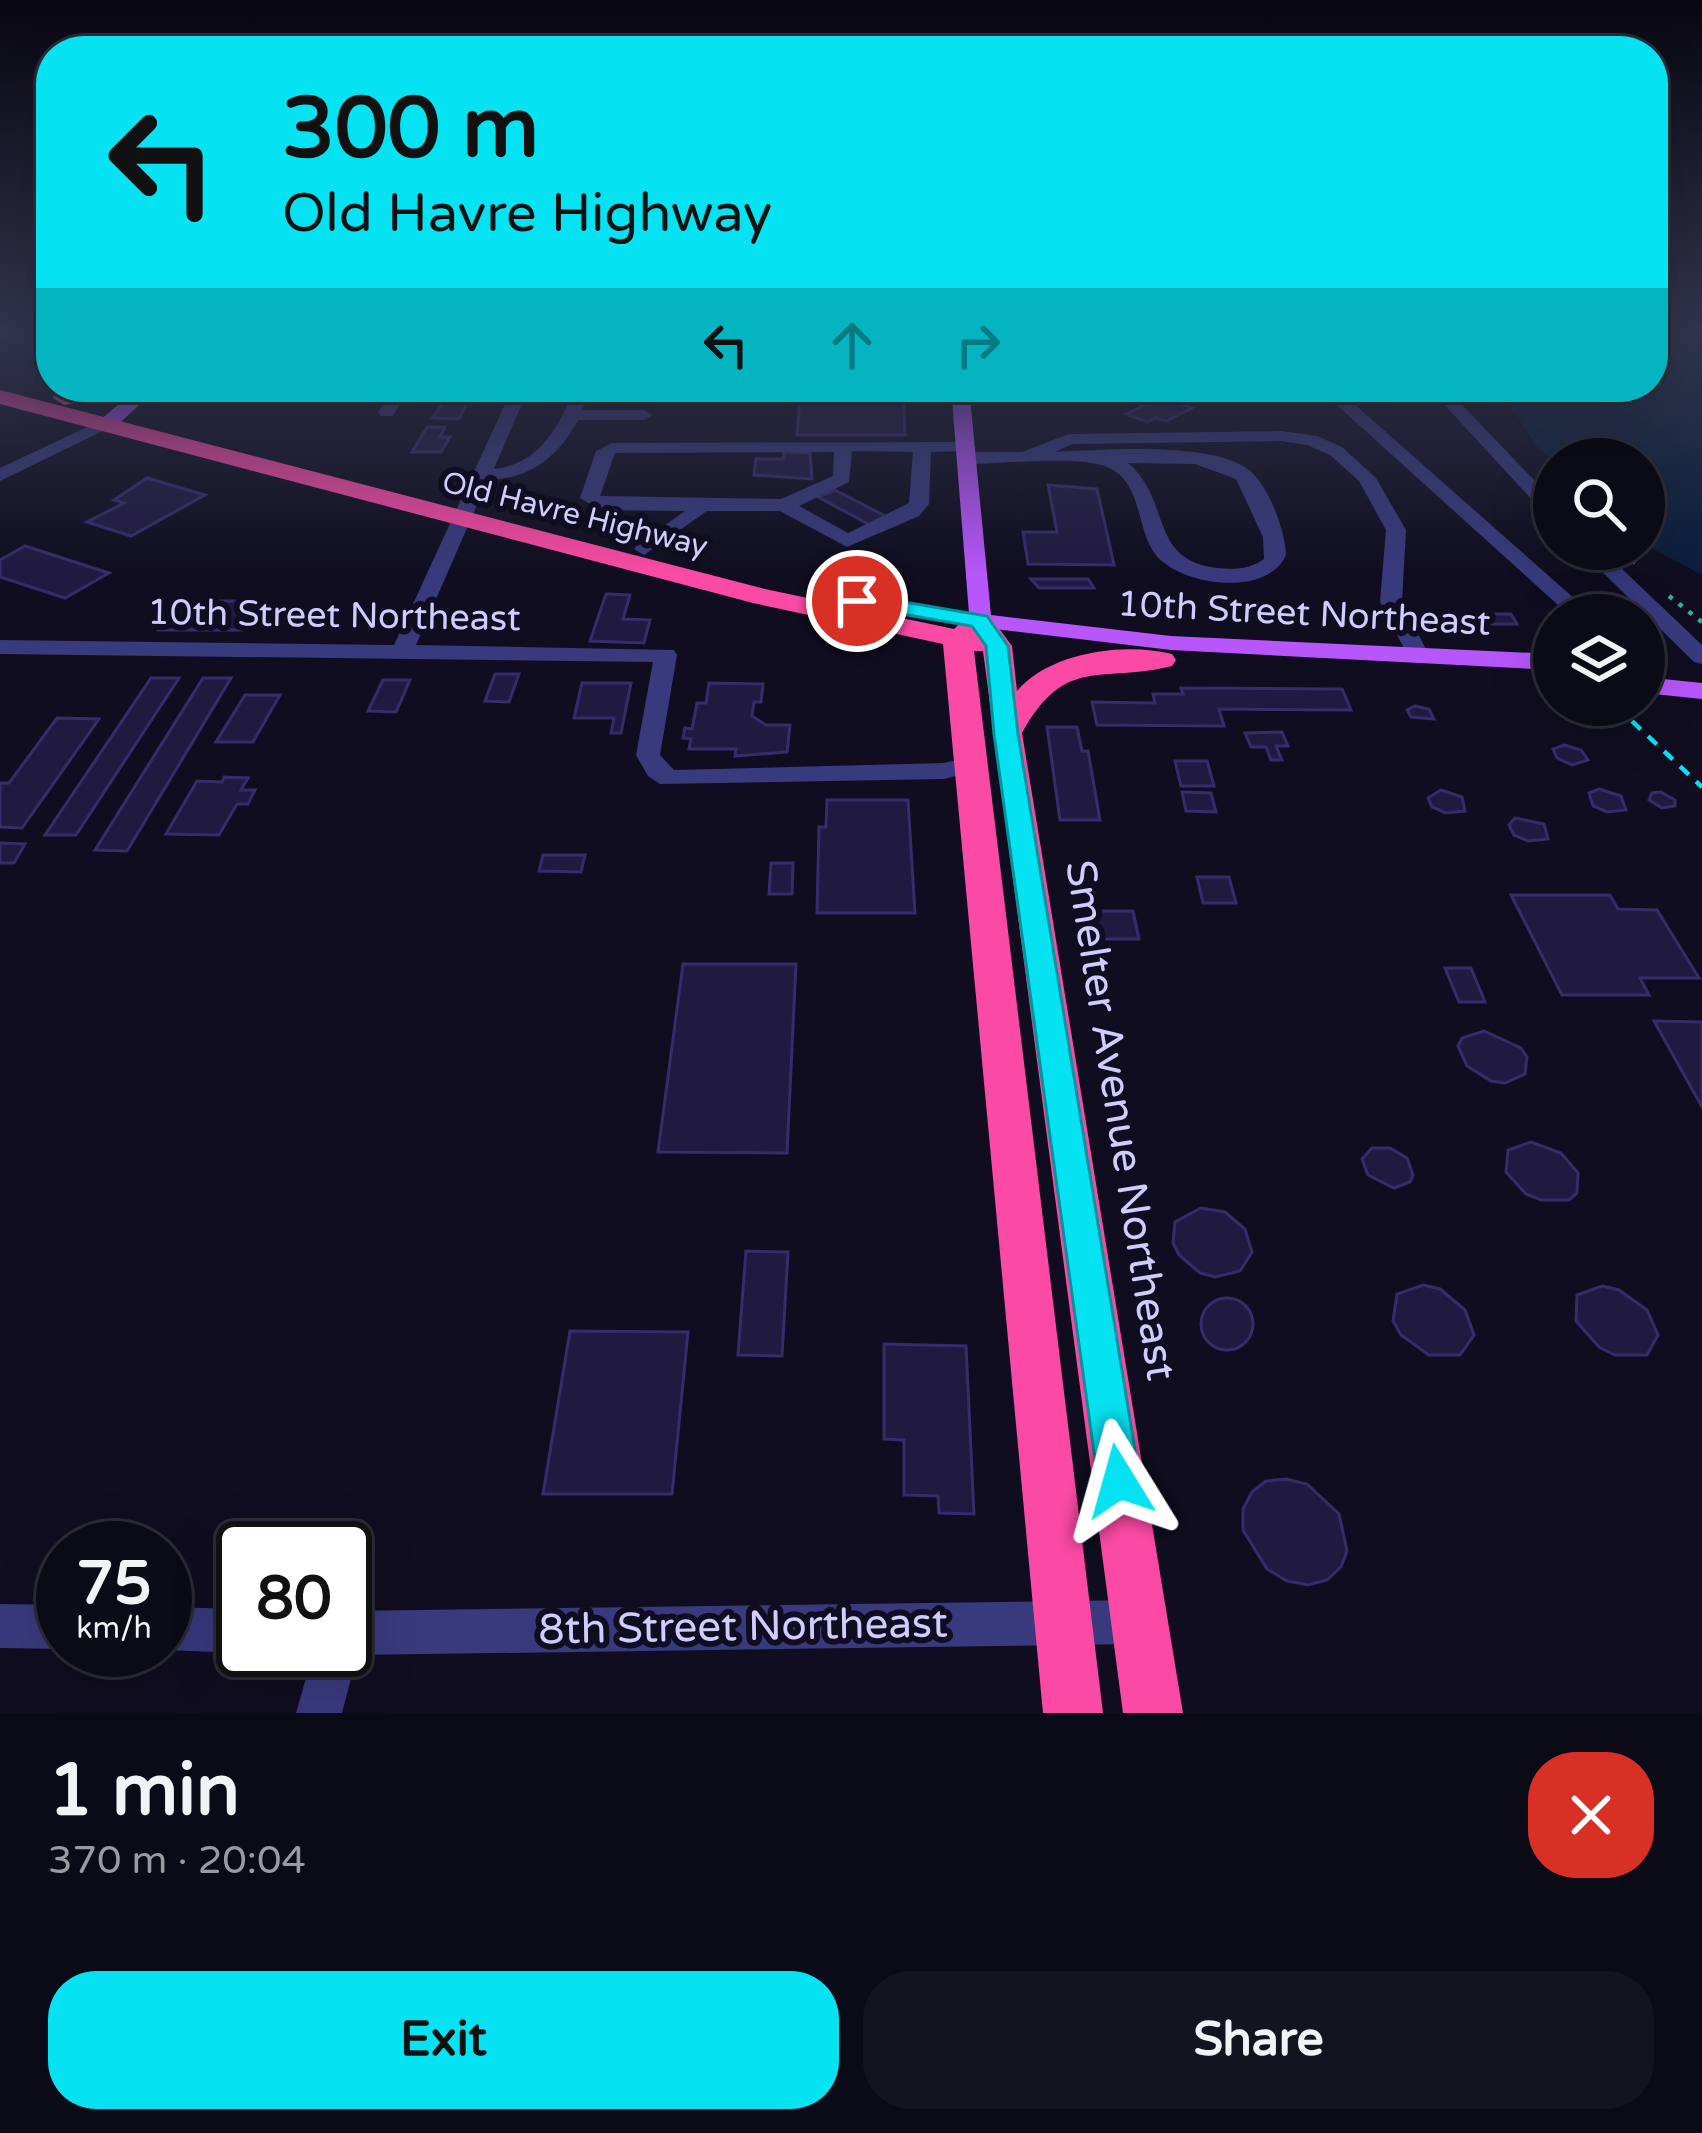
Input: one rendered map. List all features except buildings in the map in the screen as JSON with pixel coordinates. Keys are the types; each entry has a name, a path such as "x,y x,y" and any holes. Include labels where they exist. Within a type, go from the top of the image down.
{"highway":[{"name":"Old Havre Highway","path":"139,414 763,597 978,636"},
{"name":"Old Havre Highway","path":"462,511 644,550 978,636"},
{"name":"Smelter Avenue Northeast","path":"978,636 1073,1713"},
{"path":"990,748 1030,692 1056,674 1091,663 1161,660"},
{"name":"Smelter Avenue Northeast","path":"990,748 1153,1713"}],"main road":[{"name":"Smelter Avenue Northeast","path":"963,414 978,636"},
{"name":"10th Street Northeast","path":"978,636 1533,661"},
{"name":"10th Street Northeast","path":"978,636 1161,660 1533,678"},
{"path":"1665,672 1702,676"},
{"path":"1665,687 1702,691"}],"street":[{"path":"0,475 108,414"},
{"path":"402,651 508,414"},
{"path":"1355,414 1558,594"},
{"path":"1461,414 1533,490"},
{"path":"479,475 515,473 552,447 572,415 644,416"},
{"path":"1025,458 1070,439 1281,436 1311,440 1336,452 1367,478 1396,530 1391,602 1418,655"},
{"path":"604,455 592,502 784,506 842,478 843,446"},
{"path":"552,447 604,455 620,447 922,447 1025,458 1098,458 1198,460 1232,468 1247,478 1276,544 1275,559 1268,568 1229,575 1205,574 1170,558 1160,548 1136,483 1126,470 1098,458"},
{"path":"784,506 838,539 856,539 919,504 922,447"},
{"path":"644,550 697,511 698,505"},
{"path":"1611,570 1702,657"},
{"name":"10th Street Northeast","path":"0,646 667,655 648,755 669,778 944,771 990,748"},
{"name":"8th Street Northeast","path":"372,1632 1063,1619 1140,1622"},
{"path":"0,1626 36,1627"},
{"path":"319,1713 329,1677"}],"path":[{"path":"1641,570 1644,573"},
{"path":"1658,586 1702,622"}],"water":[{"path":"1516,414 1702,414 1702,575 1665,555 1665,438 1533,440"}],"railway":[{"path":"1637,726 1702,787"}],"route":[{"path":"857,601 980,621 997,646 1006,734 1119,1481"}]}
